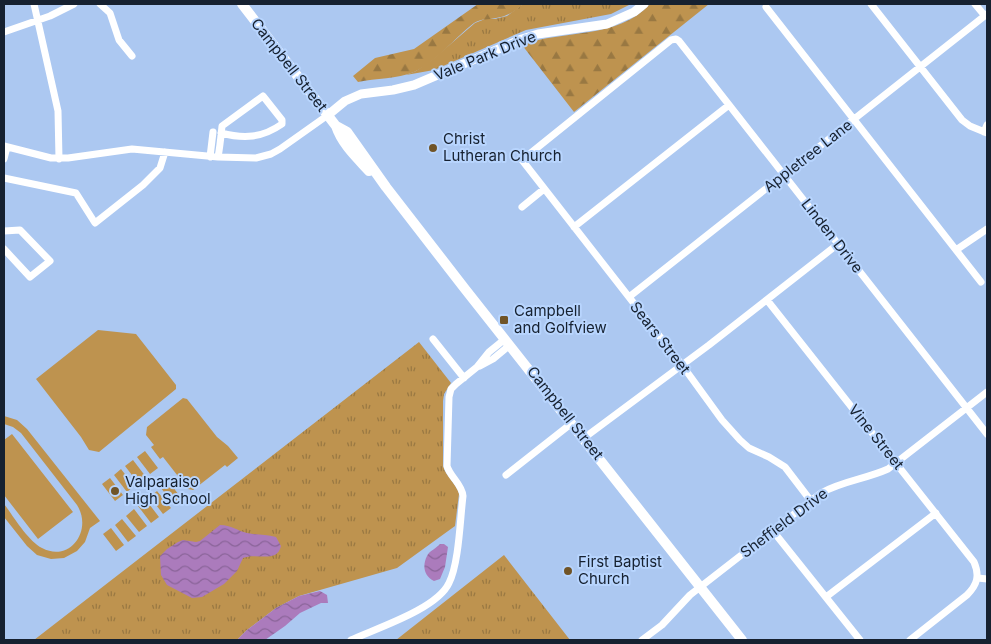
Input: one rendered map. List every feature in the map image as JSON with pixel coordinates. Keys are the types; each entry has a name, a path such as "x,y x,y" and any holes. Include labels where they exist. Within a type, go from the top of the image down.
{"main road":[{"name":"Campbell Street","path":"242,4 328,115 336,126 340,137 355,157 386,187 742,640"}],"street":[{"path":"34,4 58,111 59,159"},
{"path":"4,32 38,21 74,4"},
{"path":"100,4 110,13 119,40 132,56"},
{"name":"Vale Park Drive","path":"328,115 345,101 361,94 414,85 538,34 607,24 634,12 644,4"},
{"path":"871,4 966,123 986,133 987,125"},
{"path":"975,4 986,15"},
{"path":"766,7 981,282"},
{"name":"Appletree Lane","path":"628,297 854,121 986,15"},
{"name":"Linden Drive","path":"522,160 671,40 676,39 680,41 987,434"},
{"path":"210,157 217,132 222,126 263,96 282,120 282,124 259,136 242,137 217,132"},
{"path":"574,227 729,105"},
{"path":"4,159 6,147 42,157 59,159 124,149 218,158 250,159 271,154 328,115"},
{"path":"217,132 218,158"},
{"path":"4,178 76,193 94,223 143,185 160,168 165,152"},
{"name":"Sears Street","path":"522,160 682,365 722,420 749,448 769,457 785,468 812,501"},
{"path":"522,207 544,189"},
{"path":"956,250 987,229"},
{"path":"4,230 20,230 50,261 30,276 4,249"},
{"path":"584,438 838,244"},
{"name":"Vine Street","path":"767,300 897,462 974,562 978,578"},
{"path":"433,339 464,378"},
{"path":"351,640 426,607 438,599 449,583 455,564 463,496 460,487 447,466 449,396 451,389 477,367 489,352 508,342"},
{"name":"Sheffield Drive","path":"642,640 662,625 681,603 812,501 832,487 878,473 897,462 987,392"},
{"path":"506,475 572,423"},
{"path":"826,597 936,512"},
{"path":"773,530 860,640"},
{"path":"910,640 967,596 978,578 987,579"}],"green space":[{"path":"478,4 523,4 507,15 480,20 474,23 431,62 414,72 401,76 358,82 353,76 375,58 414,49"},
{"path":"523,4 631,4 611,14 526,30 434,70 406,75 416,71 432,60 475,23 485,19 507,16"},
{"path":"650,4 709,4 574,112 522,45 538,40 606,29 637,15"},
{"path":"98,330 136,334 176,385 176,389 99,452 89,450 36,379"},
{"path":"419,342 451,383 444,394 443,401 443,466 459,494 455,526 397,568 299,596 276,608 237,640 34,640"},
{"path":"183,398 187,399 217,437 238,458 227,467 225,465 193,490 188,489 163,457 160,459 151,447 154,445 146,435 147,427"},
{"path":"4,416 17,420 27,429 100,521 90,528 85,542 77,551 64,558 51,559 37,555 27,546 4,517 4,504 37,545 52,551 62,551 70,548 80,534 82,524 77,505 21,433 13,427 4,424"},
{"path":"12,434 73,512 38,539 4,495 4,440"},
{"path":"145,451 158,468 150,474 137,457"},
{"path":"133,460 146,477 138,483 125,466"},
{"path":"121,469 134,486 127,492 114,475"},
{"path":"110,478 123,495 115,501 102,484"},
{"path":"169,482 182,499 174,505 161,488"},
{"path":"157,491 171,508 163,514 150,497"},
{"path":"146,500 159,517 151,523 138,506"},
{"path":"134,509 147,526 139,532 126,516"},
{"path":"122,519 136,536 128,542 115,525"},
{"path":"111,528 124,545 116,551 103,534"},
{"path":"504,555 570,640 396,640"}],"water":[{"path":"220,525 247,533 276,537 281,546 275,555 248,556 243,558 237,571 224,584 202,597 192,598 167,585 161,575 160,556 167,549 183,540 200,541"},
{"path":"440,544 448,547 445,567 440,579 434,581 426,574 425,560 428,554"},
{"path":"320,591 327,595 328,603 321,603 300,613 265,640 237,640 276,608 299,596"}],"place":[{"name":"Christ Lutheran Church","path":"433,148"},
{"name":"Campbell and Golfview","path":"504,320"},
{"name":"Valparaiso High School","path":"115,491"},
{"name":"First Baptist Church","path":"568,571"}]}
